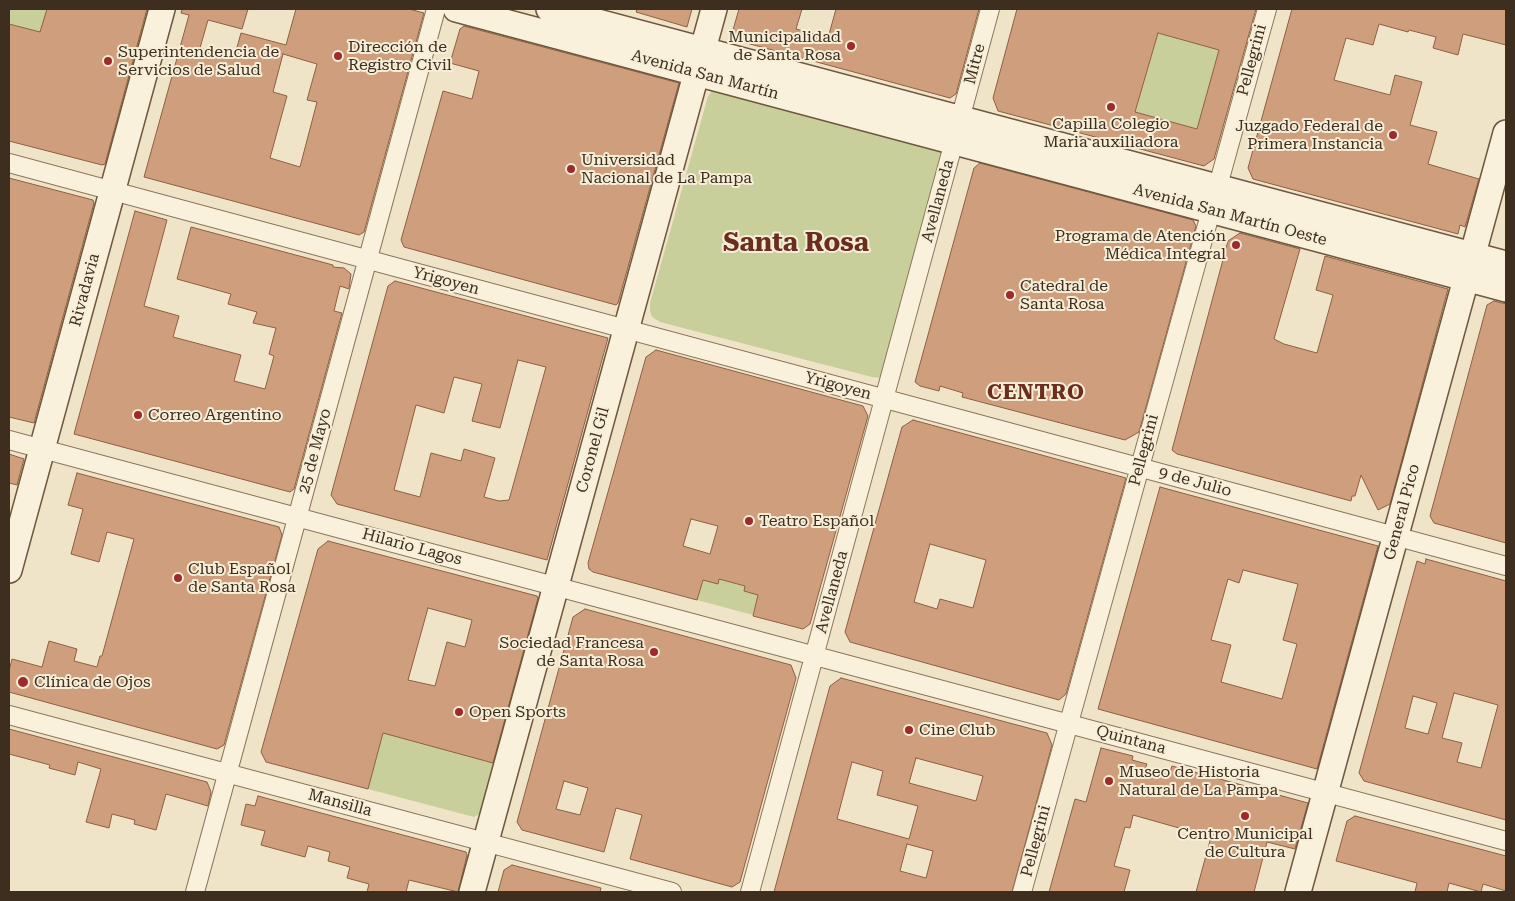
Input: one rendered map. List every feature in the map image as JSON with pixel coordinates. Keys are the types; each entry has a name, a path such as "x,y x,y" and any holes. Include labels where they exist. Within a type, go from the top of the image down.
{"main road":[{"name":"Rivadavia","path":"9,570 162,9"},
{"name":"Avenida San Martín","path":"456,9 700,61 957,130"},
{"name":"Avenida San Martín","path":"549,9 700,61"},
{"name":"Coronel Gil","path":"472,892 714,9"},
{"name":"Avenida San Martín Oeste","path":"957,130 1470,267 1506,289"},
{"name":"General Pico","path":"1298,892 1506,133"},
{"name":"Avenida San Martín Oeste","path":"1470,267 1506,264"}],"street":[{"name":"25 de Mayo","path":"195,892 436,9"},
{"name":"Mitre","path":"957,130 990,9"},
{"name":"Pellegrini","path":"1022,892 1267,9"},
{"name":"Avellaneda","path":"750,892 957,130"},
{"name":"Yrigoyen","path":"9,164 884,398"},
{"name":"9 de Julio","path":"884,398 1506,566"},
{"name":"Hilario Lagos","path":"9,440 814,655"},
{"name":"Quintana","path":"814,655 1506,841"},
{"name":"Mansilla","path":"9,714 672,892"}],"green space":[{"path":"9,9 47,9 46,12 144,38 139,59 9,24"},
{"path":"1158,33 1219,50 1197,129 1135,112"},
{"path":"714,88 934,143 944,153 881,378 660,322 652,317 650,303 708,96"},
{"path":"719,579 745,586 744,591 758,595 753,615 697,600 703,580"},
{"path":"389,711 401,738 497,764 484,811 474,817 368,789"}],"building":[{"path":"47,9 147,9 105,164 102,165 9,141 9,24 40,32"},
{"path":"182,9 248,9 242,29 208,20 200,48 234,58 241,33 286,45 296,9 409,9 424,13 364,232 359,235 144,177 189,15 181,13","holes":["283,54 317,64 307,100 317,102 300,167 270,158 287,96 273,92"]},
{"path":"637,9 692,9 687,27 636,12"},
{"path":"739,9 802,9 796,29 828,38 836,9 979,9 956,94 950,98 739,41 733,30"},
{"path":"1017,9 1256,9 1214,159 1204,166 998,111 993,98","holes":["1158,33 1219,50 1197,129 1135,112"]},
{"path":"1292,9 1506,9 1506,45 1463,34 1458,55 1433,48 1436,37 1379,24 1373,45 1346,38 1334,80 1390,95 1395,75 1422,82 1410,125 1437,132 1428,164 1479,179 1465,227 1460,225 1458,234 1253,179 1248,168"},
{"path":"464,26 679,83 616,305 404,247 401,240 443,91 472,99 479,71 450,63 460,29"},
{"path":"980,163 1193,220 1196,226 1139,432 1125,440 962,397 963,393 940,386 939,391 920,386 915,382 974,168"},
{"path":"9,178 93,200 94,203 34,423 9,417"},
{"path":"135,211 167,220 144,306 179,316 173,337 241,355 234,381 265,389 274,356 269,354 276,328 253,323 257,312 228,304 231,294 177,279 191,227 333,265 333,267 344,268 351,274 349,289 340,286 334,311 342,313 294,489 290,492 74,434"},
{"path":"1240,233 1300,249 1274,339 1284,344 1317,353 1333,295 1316,290 1325,256 1448,289 1390,504 1378,510 1361,475 1355,496 1352,496 1351,501 1177,454 1172,450 1228,241"},
{"path":"395,281 608,338 547,560 337,504 331,495 388,286","holes":["518,360 546,367 509,500 499,501 484,497 495,458 464,449 461,461 431,453 420,497 394,490 416,405 444,413 454,377 482,384 472,421 500,428"]},
{"path":"1494,301 1506,304 1506,543 1434,523 1430,516 1487,305"},
{"path":"656,350 863,406 868,416 810,624 803,629 753,616 758,595 744,591 745,586 719,579 718,584 703,580 697,600 593,572 589,569 588,563 646,357","holes":["691,519 718,526 710,554 683,546"]},
{"path":"913,420 1126,478 1066,694 1059,700 850,642 845,632 902,427","holes":["930,544 986,560 973,608 940,599 937,609 914,602"]},
{"path":"9,454 24,459 17,485 9,483"},
{"path":"77,473 279,527 282,535 224,745 217,749 9,692 9,671 12,659 42,667 49,641 77,649 74,661 97,667 100,656 102,656 134,539 107,532 99,562 71,554 83,509 68,505"},
{"path":"1160,487 1378,546 1317,769 1098,709","holes":["1243,570 1298,584 1283,640 1297,644 1282,699 1221,682 1231,645 1211,640 1228,579 1239,583"]},
{"path":"328,541 537,596 493,763 383,733 368,789 266,762 261,752 318,549","holes":["428,608 472,620 465,647 447,642 435,686 408,680"]},
{"path":"1426,559 1506,581 1506,820 1364,781 1359,773 1417,561 1425,564","holes":["1454,693 1498,705 1481,768 1457,762 1462,743 1442,738","1413,696 1437,703 1428,734 1405,728"]},
{"path":"585,609 791,665 796,678 740,882 732,887 630,859 642,815 616,808 604,852 522,830 517,822 573,617","holes":["564,781 588,788 580,815 556,809"]},
{"path":"841,678 1047,733 1052,745 1012,892 774,892 830,686","holes":["916,758 983,776 976,801 909,783","852,762 883,771 877,795 918,806 909,839 837,819","907,844 933,851 926,878 900,871"]},
{"path":"9,729 207,782 211,792 208,806 166,794 156,830 134,824 135,820 112,814 109,828 86,822 101,769 78,762 75,775 49,768 50,765 9,754"},
{"path":"1101,748 1133,756 1132,760 1147,764 1145,769 1169,775 1172,766 1308,803 1295,849 1267,842 1254,892 1196,892 1211,837 1133,815 1130,828 1125,827 1114,866 1130,870 1124,892 1049,892 1075,799 1086,802"},
{"path":"258,796 466,852 467,855 458,892 409,880 406,892 367,892 369,884 347,878 350,867 328,861 330,852 308,846 305,857 261,845 265,831 241,825 246,804 255,806"},
{"path":"1355,816 1506,856 1506,891 1483,884 1481,892 1449,883 1447,892 1415,892 1417,883 1336,861 1347,821"},
{"path":"512,865 601,888 600,892 498,892 504,870"}],"place":[{"name":"Municipalidad de Santa Rosa","path":"851,46"},
{"name":"Dirección de Registro Civil","path":"338,56"},
{"name":"Superintendencia de Servicios de Salud","path":"108,61"},
{"name":"Capilla Colegio Maria auxiliadora","path":"1111,107"},
{"name":"Juzgado Federal de Primera Instancia","path":"1393,135"},
{"name":"Universidad Nacional de La Pampa","path":"571,169"},
{"name":"Programa de Atención Médica Integral","path":"1236,245"},
{"name":"Catedral de Santa Rosa","path":"1010,295"},
{"name":"Correo Argentino","path":"138,415"},
{"name":"Teatro Español","path":"749,521"},
{"name":"Club Español de Santa Rosa","path":"178,578"},
{"name":"Sociedad Francesa de Santa Rosa","path":"654,652"},
{"name":"Clínica de Ojos","path":"23,682"},
{"name":"Open Sports","path":"459,712"},
{"name":"Cine Club","path":"909,730"},
{"name":"Museo de Historia Natural de La Pampa","path":"1109,781"},
{"name":"Centro Municipal de Cultura","path":"1245,816"}],"district":[{"name":"Santa Rosa","path":"796,243"},
{"name":"CENTRO","path":"1036,393"}]}
